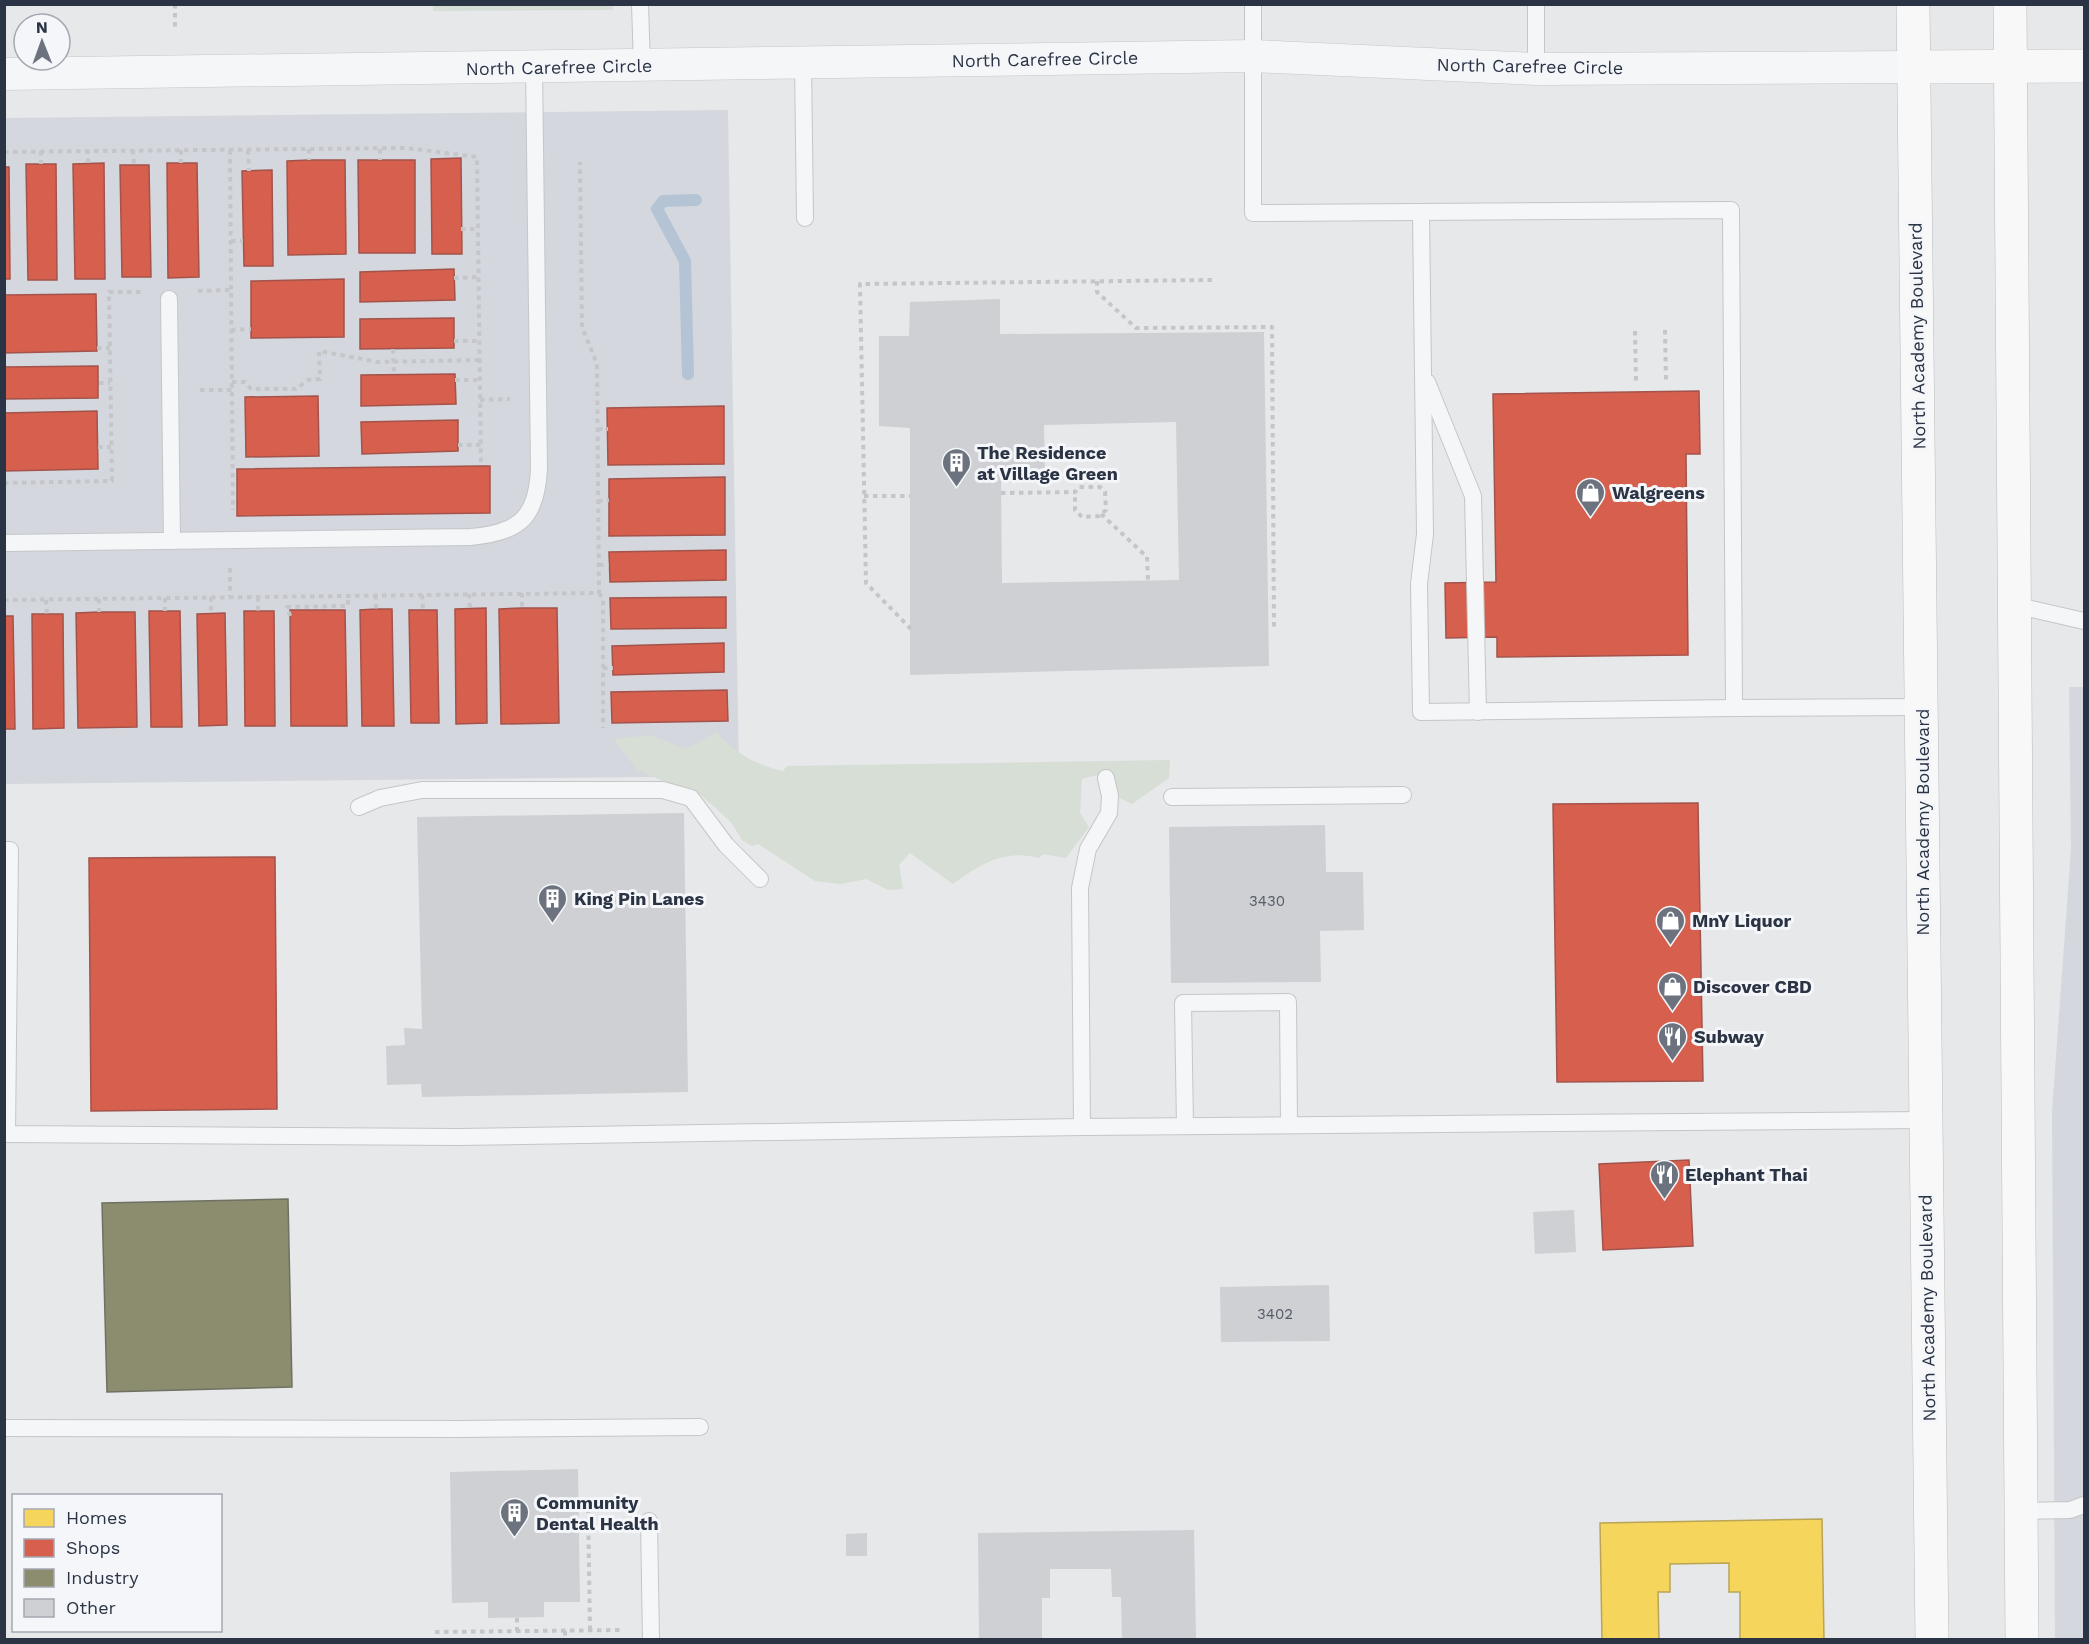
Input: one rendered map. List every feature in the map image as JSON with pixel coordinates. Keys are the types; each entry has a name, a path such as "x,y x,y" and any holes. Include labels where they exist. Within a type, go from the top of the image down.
{"main road":[{"name":"North Academy Boulevard","path":"1913,4 1922,706 1924,1120 1932,1640"},
{"path":"2010,4 2022,1640"},
{"name":"North Carefree Circle","path":"1914,67 2085,66"}],"street":[{"name":"North Carefree Circle","path":"4,74 1253,56 1536,69 1914,67"}],"lane":[{"path":"640,4 642,66"},
{"path":"1253,4 1253,213 1731,210 1734,708"},
{"path":"1536,4 1536,69"},
{"path":"803,62 805,218"},
{"path":"4,543 470,537 510,530 525,520 538,488 539,468 534,67"},
{"path":"1420,212 1425,534 1419,584 1421,712 1922,706"},
{"path":"169,299 172,541"},
{"path":"1423,373 1473,496 1478,712"},
{"path":"2014,605 2085,621"},
{"path":"1082,1127 1080,888 1088,849 1109,813 1110,796 1106,778"},
{"path":"359,807 380,798 422,790 663,790 691,798 726,845 760,879"},
{"path":"1172,797 1403,795"},
{"path":"4,850 10,850 7,1134 459,1137 1082,1127 1924,1120"},
{"path":"1185,1126 1184,1003 1253,1002 1288,1002 1289,1125"},
{"path":"4,1428 458,1429 700,1426"},
{"path":"2020,1511 2070,1510 2085,1505"},
{"path":"649,1521 651,1640"}],"path":[{"path":"175,4 175,27"},
{"path":"4,152 406,148 477,157 481,466"},
{"path":"309,149 309,160"},
{"path":"380,149 380,160"},
{"path":"133,150 134,165"},
{"path":"181,150 181,163"},
{"path":"230,150 231,290"},
{"path":"249,150 249,171"},
{"path":"41,151 42,164"},
{"path":"88,151 88,163"},
{"path":"579,162 582,327 597,364 599,593 603,599 603,728"},
{"path":"461,229 477,229"},
{"path":"231,241 243,241"},
{"path":"454,278 478,277"},
{"path":"910,629 866,583 860,284 1212,280"},
{"path":"1097,281 1098,292 1137,328 1272,327 1274,628"},
{"path":"231,330 251,330"},
{"path":"1665,330 1666,382"},
{"path":"1635,331 1636,382"},
{"path":"454,341 479,340"},
{"path":"97,348 110,348"},
{"path":"393,349 394,375"},
{"path":"232,382 244,382 251,390 296,389 308,380 320,379 319,351 378,362 480,360"},
{"path":"456,380 480,380"},
{"path":"99,383 110,383"},
{"path":"597,429 608,429"},
{"path":"458,445 481,445"},
{"path":"98,447 111,447"},
{"path":"1001,493 1075,492 1079,488 1100,487 1105,492 1106,510 1099,516 1082,517 1075,510 1075,492"},
{"path":"864,496 910,496"},
{"path":"598,501 609,500"},
{"path":"1101,514 1147,557 1148,581"},
{"path":"599,565 609,564"},
{"path":"522,593 522,608"},
{"path":"4,600 599,593"},
{"path":"469,594 470,609"},
{"path":"376,595 376,609"},
{"path":"422,595 423,610"},
{"path":"290,616 287,607 348,606 348,596"},
{"path":"211,597 211,614"},
{"path":"258,597 258,611"},
{"path":"165,598 165,611"},
{"path":"99,599 99,612"},
{"path":"46,600 47,615"},
{"path":"602,612 610,612"},
{"path":"603,668 613,668"},
{"path":"604,716 612,716"},
{"path":"590,1630 588,1506 620,1506"},
{"path":"516,1618 517,1631"},
{"path":"435,1632 622,1630"},
{"path":"565,1631 565,1640"}],"shaded area":[{"path":"433,4 613,4 613,10 433,11"},
{"path":"728,110 739,776 5,784 4,118"},
{"path":"2069,687 2084,687 2084,1639 2055,1640 2052,1111 2071,849"},
{"path":"716,732 746,757 783,771 787,766 1170,760 1169,778 1132,804 1115,796 1105,773 1082,779 1080,813 1089,827 1066,858 1043,854 1039,858 1015,855 1004,857 973,870 953,884 910,853 899,865 903,889 888,890 866,879 841,884 815,881 758,844 752,846 742,840 731,822 694,789 668,783 637,770 614,739 650,735 686,749"}],"building: Homes":[{"path":"1822,1519 1824,1640 1740,1640 1740,1592 1729,1592 1729,1563 1670,1564 1670,1592 1658,1592 1659,1640 1602,1640 1600,1523"}],"building: Shops":[{"path":"461,158 462,254 432,254 431,159"},
{"path":"345,160 346,254 288,255 287,161"},
{"path":"358,160 415,160 415,253 359,253"},
{"path":"104,163 105,279 75,279 73,164"},
{"path":"167,163 197,163 199,277 168,278"},
{"path":"26,164 56,164 57,280 28,280"},
{"path":"120,165 149,165 151,277 122,277"},
{"path":"4,167 9,167 10,279 4,279"},
{"path":"272,170 273,266 244,266 242,171"},
{"path":"454,269 455,300 360,302 360,272"},
{"path":"344,279 344,337 251,338 251,281"},
{"path":"96,294 97,351 4,353 4,295"},
{"path":"454,318 454,348 360,349 360,319"},
{"path":"98,366 98,398 4,399 4,367"},
{"path":"455,374 456,404 361,406 361,375"},
{"name":"Walgreens","path":"1699,391 1700,454 1686,454 1688,655 1497,657 1497,637 1446,638 1445,583 1496,582 1493,394"},
{"path":"318,396 319,456 246,457 245,397"},
{"path":"724,406 724,464 608,465 607,408"},
{"path":"97,411 98,469 4,471 4,413"},
{"path":"458,420 458,451 362,454 361,422"},
{"path":"490,466 490,513 237,516 237,469"},
{"path":"725,477 725,535 609,536 609,479"},
{"path":"726,550 726,580 610,582 609,552"},
{"path":"726,597 726,628 611,629 610,598"},
{"path":"486,608 487,723 456,724 455,609"},
{"path":"557,608 559,723 501,724 499,609"},
{"path":"392,609 394,726 362,726 360,610"},
{"path":"290,610 345,610 347,726 291,726"},
{"path":"409,610 437,610 439,723 411,723"},
{"path":"149,611 180,611 182,727 151,727"},
{"path":"244,611 274,611 275,726 245,726"},
{"path":"135,612 137,727 78,728 76,613"},
{"path":"225,613 227,725 199,726 197,614"},
{"path":"32,614 63,614 64,728 33,729"},
{"path":"4,616 13,616 15,729 4,729"},
{"path":"724,643 724,672 613,675 612,646"},
{"path":"727,690 728,721 612,723 611,692"},
{"path":"1698,803 1703,1081 1557,1082 1553,804"},
{"path":"275,857 277,1109 91,1111 89,858"},
{"path":"1689,1160 1693,1246 1603,1250 1599,1164"}],"building: Industry":[{"path":"288,1199 292,1387 107,1392 102,1203"}],"building: Other":[{"name":"The Residence at Village Green","path":"1000,299 1000,334 1264,332 1269,666 910,675 910,428 879,426 879,336 909,336 910,302","holes":["1176,422 1179,580 1002,583 1001,483 1045,483 1044,425"]},
{"name":"King Pin Lanes","path":"684,813 688,1092 422,1097 421,1084 387,1085 386,1046 405,1045 404,1028 422,1029 417,817"},
{"path":"1325,825 1326,872 1363,872 1364,930 1320,931 1321,982 1171,983 1169,827"},
{"path":"1574,1210 1576,1252 1535,1254 1533,1212"},
{"path":"1329,1285 1330,1341 1221,1342 1220,1287"},
{"name":"Community Dental Health","path":"578,1469 580,1602 544,1602 544,1617 488,1618 488,1602 452,1603 450,1472"},
{"path":"1194,1530 1196,1640 1122,1640 1121,1597 1112,1597 1111,1569 1050,1569 1050,1598 1042,1598 1042,1640 979,1640 978,1533"},
{"path":"867,1533 867,1556 846,1556 846,1534"}],"waterway":[{"path":"688,374 685,261 657,209 663,201 696,200"}],"place":[{"name":"The Residence at Village Green","path":"956,488"},
{"name":"Walgreens","path":"1591,518"},
{"name":"King Pin Lanes","path":"553,924"},
{"name":"MnY Liquor","path":"1671,946"},
{"name":"Discover CBD","path":"1672,1012"},
{"name":"Subway","path":"1673,1062"},
{"name":"Elephant Thai","path":"1664,1200"},
{"name":"Community Dental Health","path":"515,1538"}]}
